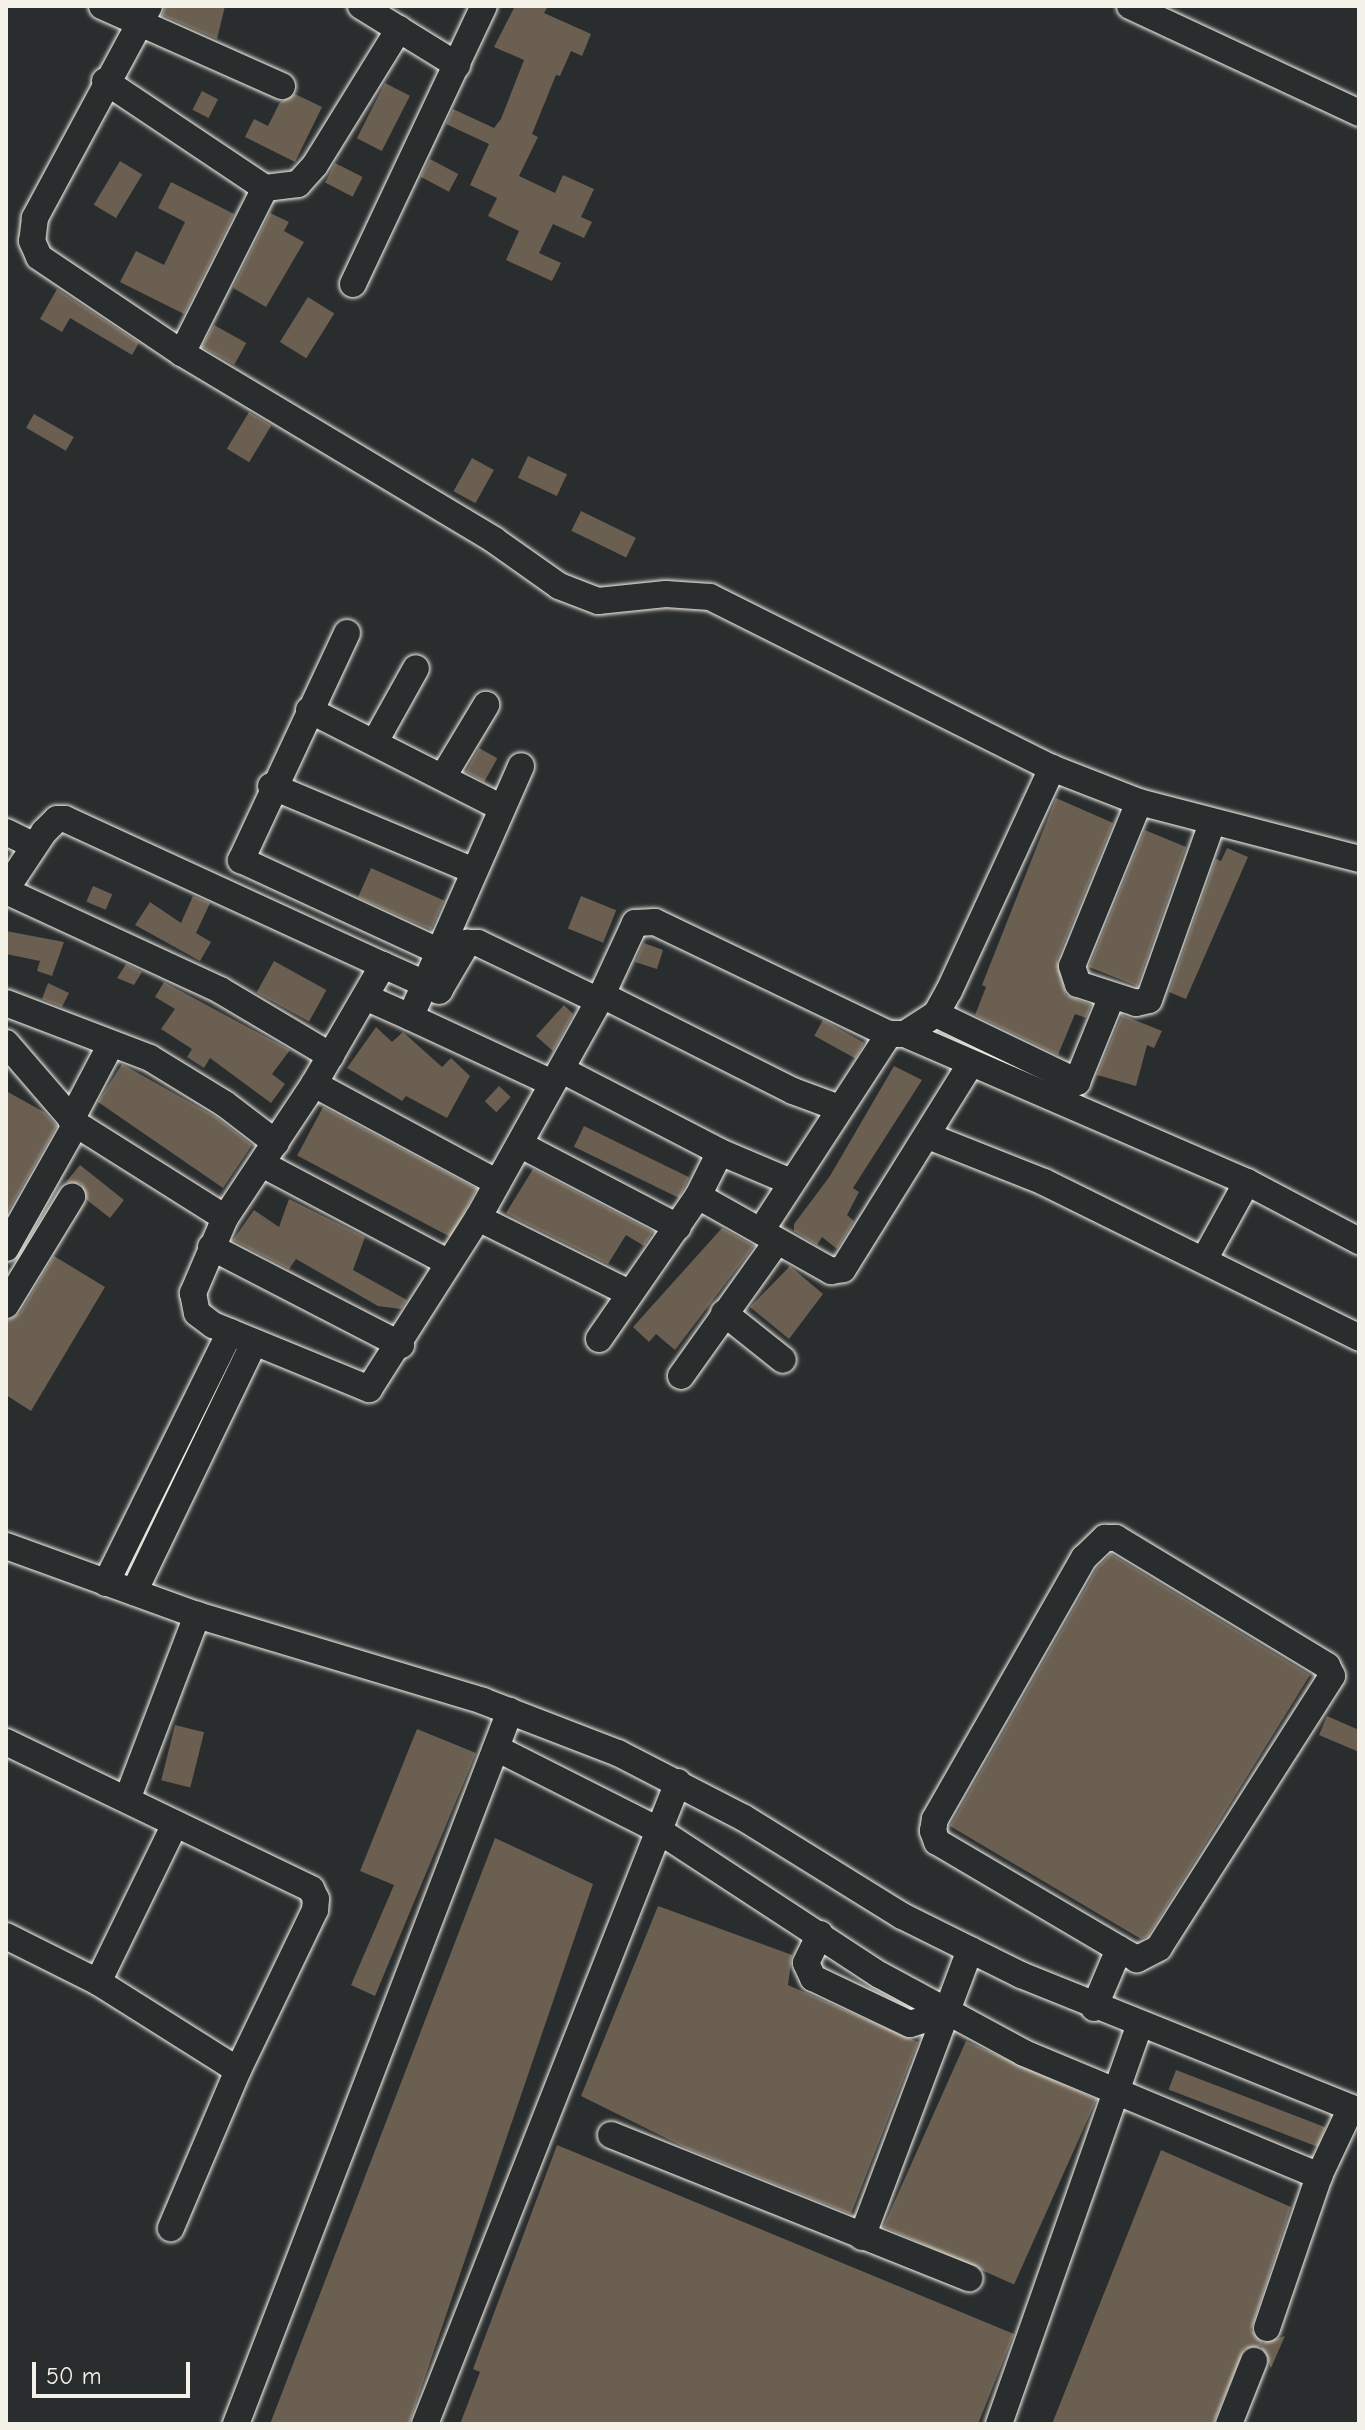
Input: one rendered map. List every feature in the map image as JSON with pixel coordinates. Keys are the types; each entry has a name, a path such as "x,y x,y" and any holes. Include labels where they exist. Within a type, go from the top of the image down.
{"street":[{"path":"102,6 146,13 282,86"},
{"path":"361,6 457,65"},
{"path":"353,284 484,6"},
{"path":"1130,6 1359,113"},
{"path":"146,13 105,81 35,218 34,251 182,353 480,531 559,586 598,601 666,594 710,597 1052,768 1139,802 1359,859"},
{"path":"105,81 265,188 298,184 315,165 399,29"},
{"path":"182,353 265,188"},
{"path":"347,633 242,849 243,863 440,952"},
{"path":"376,740 416,668"},
{"path":"444,775 486,705"},
{"path":"309,710 376,740 500,807"},
{"path":"418,1020 472,870 521,766"},
{"path":"681,1376 724,1313 769,1236 791,1182 839,1108 897,1034 936,1014 1052,768"},
{"path":"271,786 472,870"},
{"path":"1139,802 1072,966 1078,984 1136,1003 1149,1000 1212,823"},
{"path":"331,1056 220,990 6,890 33,845 57,819 65,819 432,987"},
{"path":"6,832 33,845"},
{"path":"383,965 314,1084 225,1218 211,1247 193,1303 197,1313 242,1338 361,1389 375,1385 447,1262 478,1218 496,1182 521,1145 600,998 635,923 655,922 897,1034 1247,1182 1359,1241"},
{"path":"432,987 467,943 478,943 793,1091 839,1108"},
{"path":"936,1014 1077,1082 1112,996"},
{"path":"365,997 557,1076 791,1182"},
{"path":"6,1003 175,1072 269,1154 447,1262"},
{"path":"6,1043 73,1122 225,1218"},
{"path":"6,1248 111,1044"},
{"path":"698,1196 831,1271 843,1269 970,1065"},
{"path":"314,1084 496,1182"},
{"path":"928,1136 1044,1182 1205,1258 1359,1338"},
{"path":"521,1145 678,1227"},
{"path":"599,1339 627,1292 678,1227 720,1152"},
{"path":"1205,1258 1247,1182"},
{"path":"6,1305 72,1197"},
{"path":"478,1218 627,1292"},
{"path":"211,1247 401,1345"},
{"path":"724,1313 783,1360"},
{"path":"106,1583 169,1451 242,1338"},
{"path":"134,1592 194,1464 242,1338"},
{"path":"169,1451 194,1464"},
{"path":"1105,1538 1116,1538 1327,1666 1332,1676 1159,1948 1137,1959 1119,1949 937,1842 933,1831 935,1819 1084,1558 1105,1538"},
{"path":"6,1546 197,1615 510,1711 678,1782 902,1916 970,1950 1094,2008 1355,2110 1319,2176 1267,2328"},
{"path":"128,1797 197,1615"},
{"path":"236,2424 510,1711"},
{"path":"6,1742 128,1797 175,1824 311,1889 316,1899 315,1910 238,2070 171,2228"},
{"path":"496,1748 658,1830 820,1934 1024,2053 1119,2090 1319,2176"},
{"path":"425,2424 678,1782"},
{"path":"98,1982 175,1824"},
{"path":"820,1934 806,1963 813,1978 902,2022 927,2022 949,2012"},
{"path":"6,1936 98,1982 238,2070"},
{"path":"1094,2008 1119,1949"},
{"path":"862,2237 970,1950"},
{"path":"999,2424 1139,2026"},
{"path":"611,2135 969,2278"},
{"path":"1229,2424 1254,2361"}],"building":[{"path":"165,6 225,6 217,39 162,15"},
{"path":"515,6 548,6 544,13 591,34 582,56 571,51 560,76 556,75 532,134 538,137 519,176 555,193 563,175 594,189 581,217 592,222 584,238 553,224 539,253 561,263 552,281 506,260 519,231 488,216 497,198 470,185 489,144 446,124 453,109 494,128 501,119 524,60 494,47"},
{"path":"385,83 410,96 382,151 357,138"},
{"path":"202,91 218,99 209,118 192,110"},
{"path":"295,94 322,107 295,162 245,137 254,119 268,126 280,102"},
{"path":"430,159 458,174 449,192 421,177"},
{"path":"120,161 142,174 116,218 94,205"},
{"path":"335,163 363,177 353,197 325,183"},
{"path":"171,182 234,214 184,314 120,282 136,251 164,265 185,222 158,208"},
{"path":"270,213 289,222 284,231 304,242 266,307 233,288"},
{"path":"57,289 139,343 132,355 70,318 62,332 40,319"},
{"path":"308,297 334,313 306,358 280,342"},
{"path":"214,325 246,343 234,365 202,347"},
{"path":"249,412 271,425 249,462 227,449"},
{"path":"34,414 74,437 66,451 26,428"},
{"path":"528,456 567,474 557,496 518,478"},
{"path":"472,458 494,470 475,503 454,491"},
{"path":"581,511 636,538 626,558 571,531"},
{"path":"479,748 497,758 484,782 466,772"},
{"path":"1056,798 1113,823 1057,960 1066,995 1091,1005 1086,1018 1075,1014 1058,1055 975,1015 986,987 982,985"},
{"path":"1145,830 1186,847 1137,986 1089,967"},
{"path":"1227,848 1248,857 1186,999 1169,992 1216,859 1221,861"},
{"path":"371,868 444,901 431,930 358,897"},
{"path":"93,886 112,894 106,910 86,902"},
{"path":"193,896 210,903 196,933 211,942 200,961 135,925 150,902 181,923"},
{"path":"581,896 616,910 603,943 568,928"},
{"path":"6,931 64,942 52,976 37,971 40,961 6,954"},
{"path":"644,943 663,950 657,969 635,962"},
{"path":"274,961 326,990 309,1022 257,992"},
{"path":"126,964 142,972 134,985 117,978"},
{"path":"164,982 290,1050 272,1074 285,1084 271,1103 210,1058 204,1068 187,1057 192,1049 161,1029 175,1009 155,997"},
{"path":"48,983 69,993 62,1007 42,999"},
{"path":"564,1005 573,1014 553,1051 536,1036"},
{"path":"1122,1015 1162,1031 1154,1048 1147,1045 1136,1086 1097,1075"},
{"path":"823,1020 864,1043 855,1059 814,1036"},
{"path":"376,1027 392,1042 403,1032 442,1067 451,1058 470,1076 447,1118 406,1096 402,1101 347,1068"},
{"path":"122,1064 216,1117 252,1145 223,1188 98,1102"},
{"path":"894,1066 922,1080 853,1188 859,1192 847,1215 854,1221 837,1249 822,1237 817,1245 794,1231 794,1224 830,1176"},
{"path":"499,1086 511,1097 496,1112 485,1101"},
{"path":"6,1091 44,1112 57,1126 6,1215"},
{"path":"323,1107 477,1189 451,1237 297,1156"},
{"path":"584,1126 689,1177 679,1198 574,1147"},
{"path":"80,1165 124,1200 110,1218 87,1200 81,1184 66,1182"},
{"path":"533,1169 653,1232 644,1246 626,1235 608,1264 519,1220 506,1213"},
{"path":"289,1199 365,1237 353,1270 407,1300 401,1309 378,1306 296,1259 289,1269 233,1240 254,1210 279,1227"},
{"path":"722,1228 754,1246 675,1350 656,1334 649,1342 633,1327"},
{"path":"54,1256 105,1287 31,1411 6,1395 6,1322 20,1313"},
{"path":"790,1266 823,1294 789,1339 750,1307"},
{"path":"1111,1554 1310,1675 1148,1936 1141,1939 950,1826 1097,1568"},
{"path":"1327,1716 1359,1730 1359,1752 1319,1735"},
{"path":"175,1725 204,1732 190,1788 161,1780"},
{"path":"417,1729 476,1753 375,1996 351,1985 394,1885 360,1871"},
{"path":"495,1838 593,1884 409,2424 270,2424"},
{"path":"658,1906 792,1955 788,1985 918,2042 851,2214 686,2148 581,2096"},
{"path":"966,2041 1097,2099 1014,2285 883,2226"},
{"path":"1176,2070 1325,2127 1318,2147 1168,2090"},
{"path":"557,2145 1014,2334 978,2424 460,2424 480,2372 473,2369"},
{"path":"1161,2150 1291,2207 1251,2330 1263,2343 1285,2336 1271,2368 1261,2346 1244,2349 1213,2424 1052,2424"}]}
